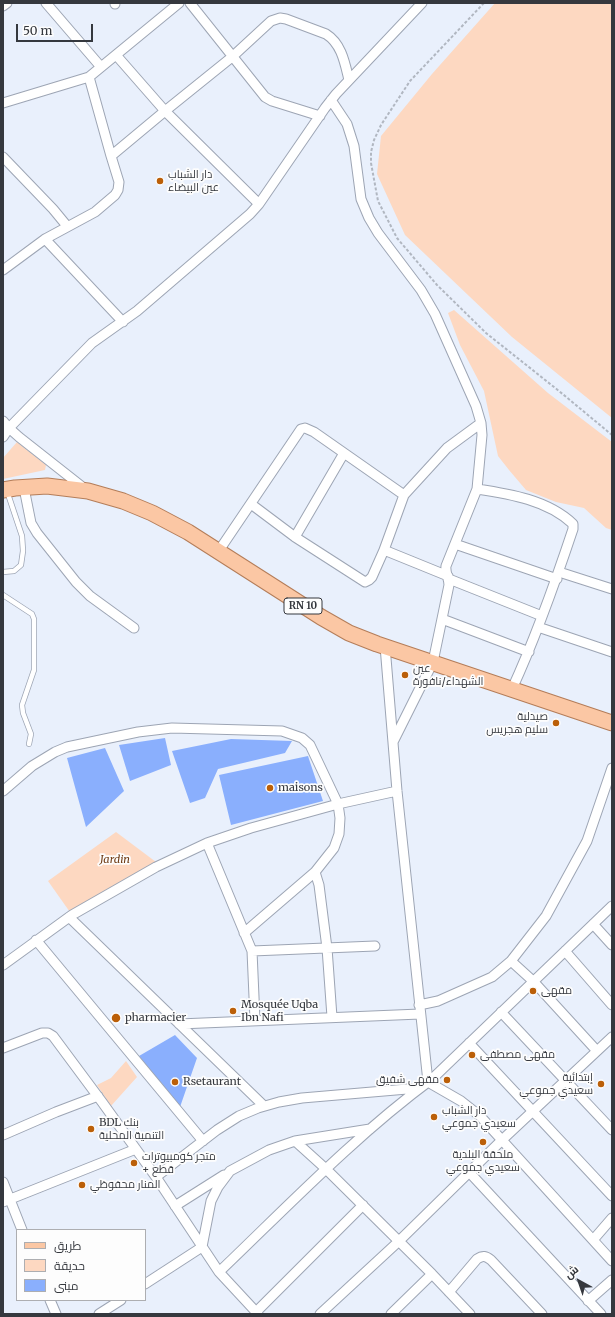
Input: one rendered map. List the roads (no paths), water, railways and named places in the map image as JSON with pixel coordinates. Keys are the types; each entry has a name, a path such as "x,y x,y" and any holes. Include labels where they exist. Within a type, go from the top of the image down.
{"main road":[{"name":"RN 10","path":"5,490 47,486 88,491 123,501 152,513 188,532 321,617 349,633 612,723"}],"street":[{"path":"3,6 7,3"},
{"path":"46,3 101,67"},
{"path":"3,103 89,77 179,3"},
{"path":"190,3 265,97 272,101 320,116"},
{"path":"3,437 5,426 92,343 137,311 235,228 259,204 331,100 422,3"},
{"path":"111,156 232,57 271,21 280,18 320,32 332,38 340,51 349,80"},
{"path":"116,55 165,112 259,204"},
{"path":"3,270 45,239 95,212 108,203 118,190 119,182 89,77"},
{"path":"331,100 347,124 354,146 361,199 369,218 378,233 421,290 435,314 476,406 481,423 482,435 477,489 446,566 449,584 433,662 393,742"},
{"path":"3,157 53,209 67,226"},
{"path":"45,239 123,322"},
{"path":"251,504 295,537 365,582 372,577 384,550 404,495 447,448 481,423"},
{"path":"5,426 88,491"},
{"path":"218,552 301,429 305,428 314,432 404,495"},
{"path":"295,537 344,453"},
{"path":"24,488 32,522 37,533 76,582 90,596 134,628"},
{"path":"477,489 506,494 548,507 564,515 573,524 573,529 558,576 529,652 512,689"},
{"path":"455,544 558,576 612,589"},
{"path":"384,550 542,616"},
{"path":"442,619 529,652"},
{"path":"538,627 612,652"},
{"path":"385,646 397,791 428,1082"},
{"path":"3,791 32,766 55,752 67,747 115,736 172,728 282,731 302,738 310,745 338,804 340,818 339,834 334,848 314,872 244,933"},
{"path":"179,1024 332,1017 420,1009 492,977 511,961 546,916 587,841 612,768"},
{"path":"3,965 69,917 156,867 207,842 338,804 397,791"},
{"path":"207,842 252,951 255,1020"},
{"path":"314,872 319,885 327,948 332,1017"},
{"path":"219,1272 326,1169 370,1129 400,1103 428,1082 612,906"},
{"path":"69,917 264,1106"},
{"path":"593,924 612,945"},
{"path":"36,940 203,1141"},
{"path":"252,951 375,946"},
{"path":"565,951 612,1005"},
{"path":"511,961 533,981 597,1052"},
{"path":"501,1012 612,1130"},
{"path":"3,1048 42,1033 50,1034 98,1096 156,1177 219,1272 257,1313 363,1206"},
{"path":"320,1314 398,1242 502,1140 612,1037"},
{"path":"469,1043 612,1196"},
{"path":"428,1082 461,1101 480,1116 612,1261"},
{"path":"156,1177 239,1116 264,1106 302,1098 419,1088"},
{"path":"3,1135 98,1096"},
{"path":"175,1206 230,1171 269,1150 295,1141 370,1129"},
{"path":"295,1141 326,1169 432,1274 470,1314"},
{"path":"6,1200 136,1150"},
{"path":"146,1283 202,1247 211,1201 218,1187 230,1171"},
{"path":"469,1172 601,1314"},
{"path":"3,1182 6,1200 21,1229"},
{"path":"593,1240 612,1218"},
{"path":"449,1292 477,1259 482,1256 486,1256 492,1260 542,1314"},
{"path":"393,1313 432,1274"},
{"path":"588,1301 612,1280"},
{"path":"50,1301 56,1314"},
{"path":"99,1314 119,1301"}],"lane":[{"path":"3,572 14,570 21,565 23,551 22,536 5,490"},
{"path":"3,595 32,614 34,619 34,670 22,705 23,713 31,734 29,744"}],"place":[{"name":"دار الشباب عين البيضاء","path":"160,181"},
{"name":"عين الشهداء/نافورة","path":"405,675"},
{"name":"صيدلية سليم هجريس","path":"556,723"},
{"name":"maisons","path":"270,788"},
{"name":"مقهى","path":"533,991"},
{"name":"Mosquée Uqba Ibn Nafi","path":"233,1011"},
{"name":"pharmacier","path":"116,1018"},
{"name":"مقهى مصطفى","path":"472,1055"},
{"name":"مقهى شفيق","path":"447,1080"},
{"name":"Rsetaurant","path":"175,1082"},
{"name":"إبتدائية سعيدي جموعي","path":"601,1084"},
{"name":"دار الشباب سعيدي جموعي","path":"434,1117"},
{"name":"BDL بنك التنمية المحلية","path":"91,1129"},
{"name":"ملحقة البلدية سعيدي جموعي","path":"483,1142"},
{"name":"متجر كومبيوترات + قطع","path":"134,1163"},
{"name":"المنار محفوظي","path":"82,1185"}],"park label":[{"name":"Jardin","path":"115,860"}]}
